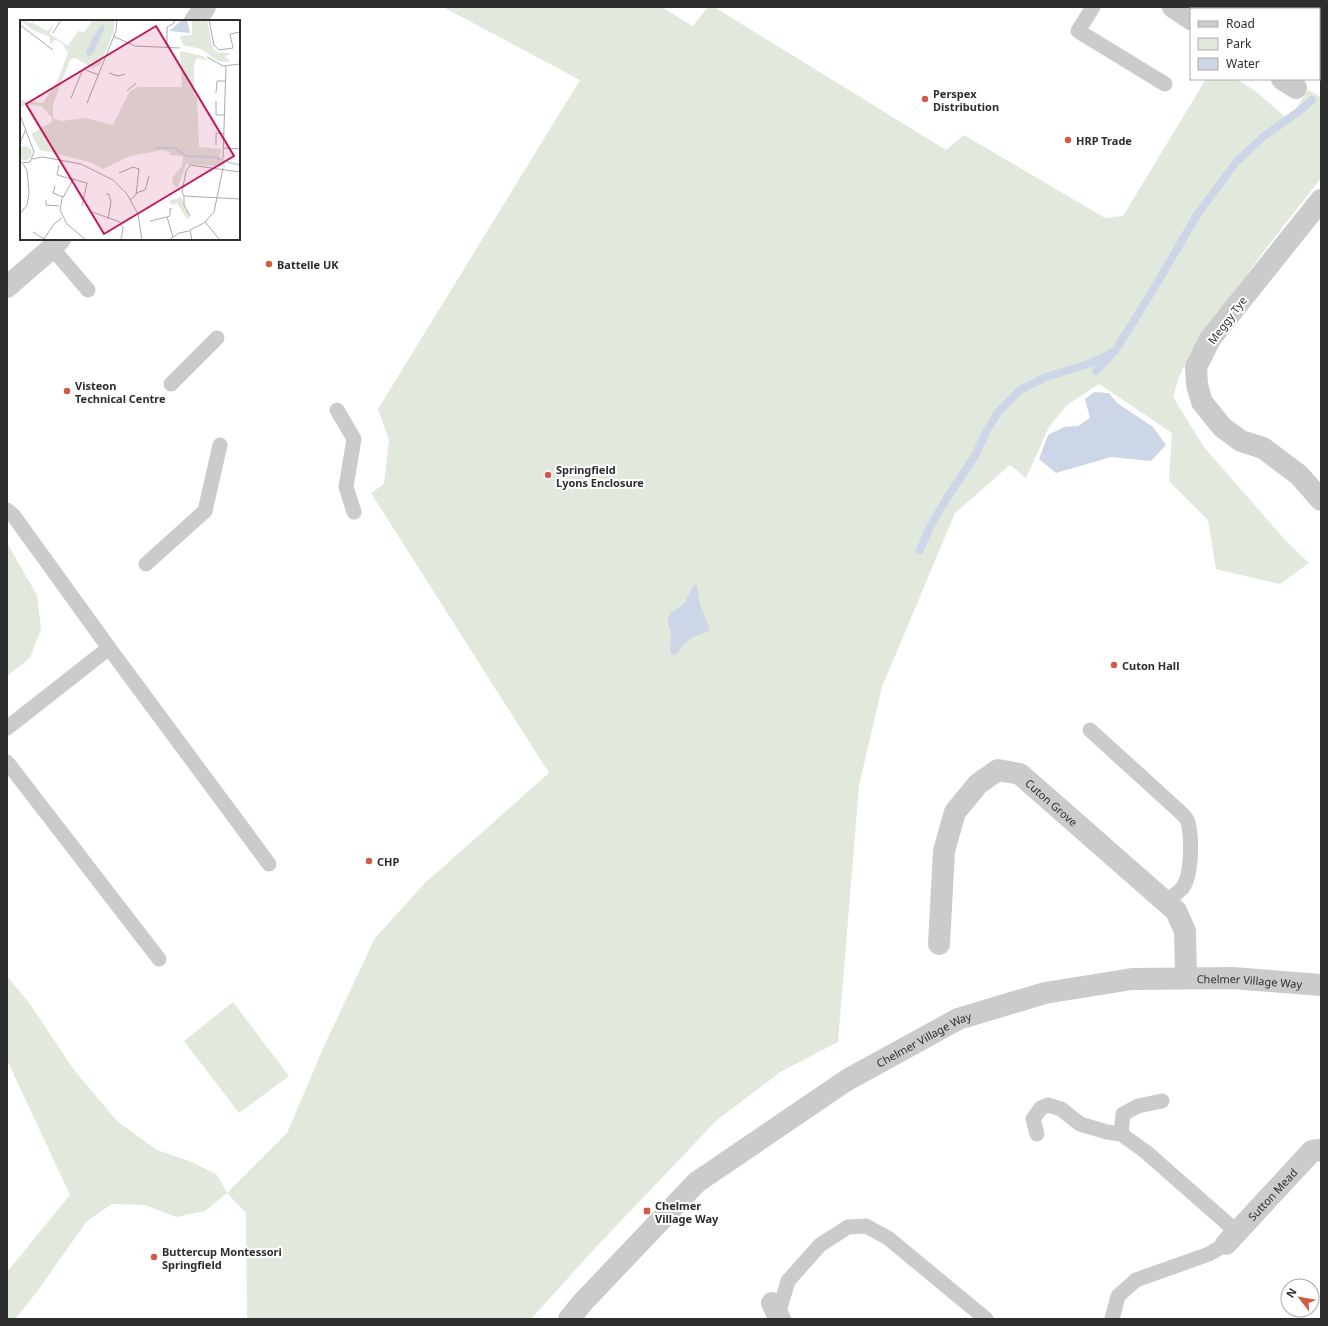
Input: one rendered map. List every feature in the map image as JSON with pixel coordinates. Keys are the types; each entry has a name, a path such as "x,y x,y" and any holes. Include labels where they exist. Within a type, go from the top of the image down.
{"street":[{"path":"1173,7 1190,18"},
{"name":"Meggy Tye","path":"1321,200 1210,339 1196,367 1197,385 1202,402 1222,427 1241,441 1263,448 1299,475 1321,500"},
{"path":"7,287 56,244"},
{"name":"Cuton Grove","path":"939,944 944,851 955,812 978,784 998,770 1020,774 1176,911 1185,931 1186,978"},
{"name":"Chelmer Village Way","path":"569,1319 583,1302 697,1182 847,1080 958,1018 1045,993 1132,979 1233,978 1321,985"},
{"name":"Sutton Mead","path":"1231,1238 1312,1151 1321,1150"}],"lane":[{"path":"1093,7 1078,31 1165,84"},
{"path":"56,244 88,290"},
{"path":"171,384 217,338"},
{"path":"336,410 354,439 346,487 354,512"},
{"path":"146,564 205,512 220,445"},
{"path":"7,510 13,515 109,648 269,864"},
{"path":"7,728 109,648"},
{"path":"1090,730 1178,810 1188,821 1190,833 1190,856 1188,875 1182,888 1165,901"},
{"path":"7,762 159,959"},
{"path":"1121,1134 1123,1114 1138,1106 1162,1101"},
{"path":"1037,1134 1034,1119 1041,1108 1048,1105 1061,1109 1080,1124 1107,1132 1121,1134 1146,1152 1231,1238 1209,1254 1136,1280 1118,1296 1112,1319"},
{"path":"775,1314 788,1281 820,1245 848,1227 866,1226 888,1238 986,1319"}],"green space":[{"path":"443,7 661,7 693,26 708,7 714,7 946,150 964,135 1105,218 1123,216 1205,80 1238,80 1255,91 1289,120 1308,90 1321,97 1321,178 1264,251 1192,351 1179,377 1173,397 1204,447 1285,540 1309,563 1280,584 1216,569 1208,520 1169,481 1172,433 1099,384 1067,405 1049,427 1026,478 1010,465 955,513 882,687 859,786 838,1042 782,1071 717,1120 597,1246 531,1319 247,1319 246,1213 227,1193 287,1133 325,1044 375,938 425,883 549,773 371,493 384,484 389,440 378,409 580,80"},
{"path":"7,543 37,595 41,629 30,658 7,676"},
{"path":"7,976 30,1004 74,1070 118,1122 157,1150 194,1163 217,1175 227,1193 205,1211 176,1217 145,1205 112,1204 87,1221 36,1293 15,1319 7,1319 7,1272 70,1195 7,1060"},
{"path":"233,1002 289,1076 239,1113 184,1041"}],"water":[{"path":"1094,392 1109,393 1117,403 1153,427 1166,445 1151,461 1111,457 1056,473 1039,459 1048,435 1064,427 1078,426 1090,418 1085,399"},
{"path":"694,585 697,586 700,605 710,629 708,632 696,636 688,641 674,655 670,653 671,632 668,624 668,618 670,613 679,608 685,602"}],"waterway":[{"path":"920,550 931,525 976,454 986,432 999,411 1020,390 1046,377 1091,363 1115,351 1197,215 1236,162 1263,137 1312,100"},
{"path":"1096,371 1111,355"}],"place":[{"name":"Perspex Distribution","path":"925,99"},
{"name":"HRP Trade","path":"1068,140"},
{"name":"Battelle UK","path":"269,264"},
{"name":"Visteon Technical Centre","path":"67,391"},
{"name":"Springfield Lyons Enclosure","path":"548,475"},
{"name":"Cuton Hall","path":"1114,665"},
{"name":"CHP","path":"369,861"},
{"name":"Chelmer Village Way","path":"647,1211"},
{"name":"Buttercup Montessori Springfield","path":"154,1257"}]}
